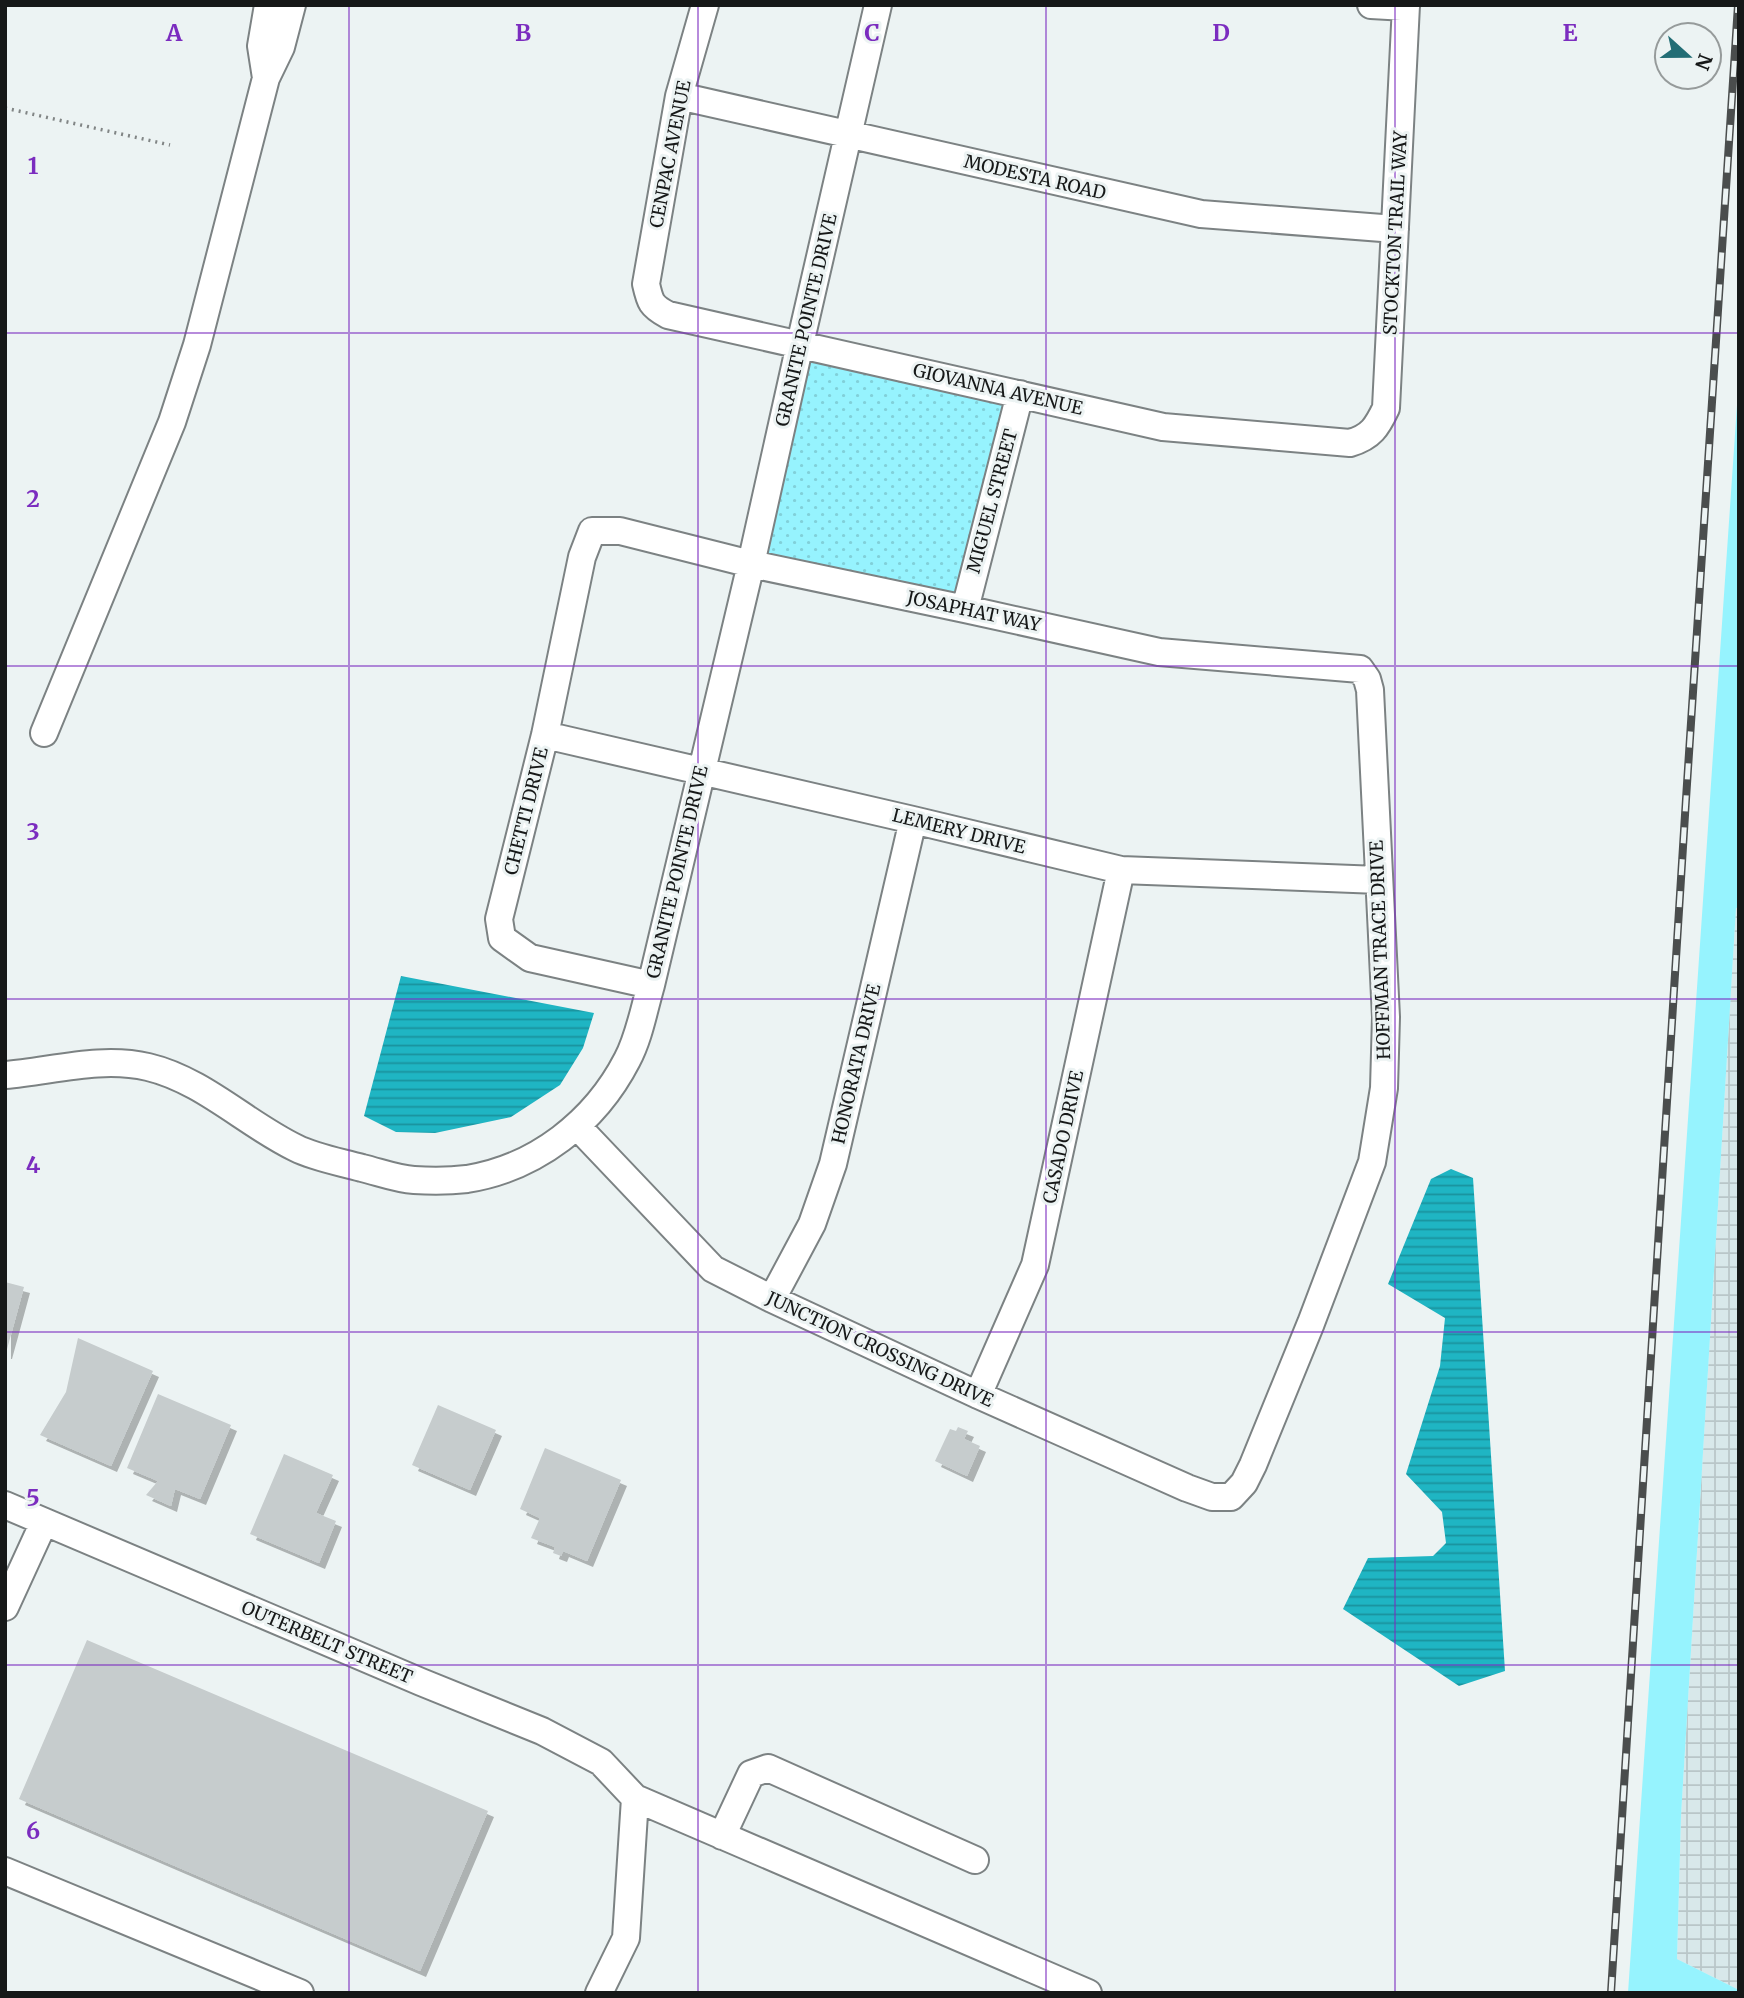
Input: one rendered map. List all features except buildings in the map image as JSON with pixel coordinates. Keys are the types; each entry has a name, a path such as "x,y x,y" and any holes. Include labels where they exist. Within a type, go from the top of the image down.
{"street":[{"path":"266,78 261,47 268,5"},
{"path":"44,733 172,422 197,345 266,78 281,47 292,5"},
{"name":"CENPAC AVENUE","path":"651,304 646,284 680,96 705,5"},
{"name":"GRANITE POINTE DRIVE","path":"5,1075 92,1064 147,1067 192,1084 297,1149 411,1180 466,1179 508,1168 545,1150 577,1126 606,1095 628,1059 651,985 751,564 878,5"},
{"path":"1371,5 1406,6"},
{"name":"STOCKTON TRAIL WAY","path":"1350,443 1364,439 1378,425 1386,408 1406,6"},
{"name":"MODESTA ROAD","path":"680,96 1201,214 1395,229"},
{"name":"GIOVANNA AVENUE","path":"651,304 668,315 1163,427 1350,443"},
{"name":"MIGUEL STREET","path":"965,609 1020,394"},
{"name":"JOSAPHAT WAY","path":"592,531 620,531 751,564 1159,652 1360,669"},
{"name":"CHETTI DRIVE","path":"592,531 582,557 545,735 499,919 502,938 530,958 651,985"},
{"name":"HOFFMAN TRACE DRIVE","path":"1231,1497 1244,1483 1253,1465 1372,1162 1384,1088 1385,1017 1370,690 1360,669"},
{"name":"LEMERY DRIVE","path":"545,735 1121,870 1379,880"},
{"name":"HONORATA DRIVE","path":"772,1299 812,1224 833,1164 913,820"},
{"name":"CASADO DRIVE","path":"978,1395 1035,1265 1121,870"},
{"name":"JUNCTION CROSSING DRIVE","path":"577,1126 713,1269 978,1395 1186,1488 1212,1497 1231,1497"},
{"name":"OUTERBELT STREET","path":"5,1506 542,1731 601,1762 635,1798"},
{"path":"5,1607 44,1522"},
{"path":"722,1836 751,1774 768,1768 975,1860"},
{"path":"599,1993 626,1938 635,1798 1088,1993"},
{"path":"5,1871 300,1993"}],"path":[{"path":"5,108 170,145"}],"shaded area":[{"path":"800,344 1020,394 965,609 751,564"},
{"path":"1739,376 1739,907 1736,908 1681,1816 1677,1959 1739,1990 1739,1993 1628,1993"},
{"path":"1736,907 1739,907 1739,1990 1677,1959 1681,1816"},
{"path":"401,976 594,1013 583,1048 560,1085 511,1117 435,1133 396,1132 364,1116"},
{"path":"1451,1169 1473,1178 1505,1671 1459,1686 1343,1609 1368,1558 1433,1556 1446,1543 1442,1512 1406,1474 1440,1366 1445,1318 1388,1284 1431,1179"}],"railway":[{"path":"1611,1993 1738,5"}]}
